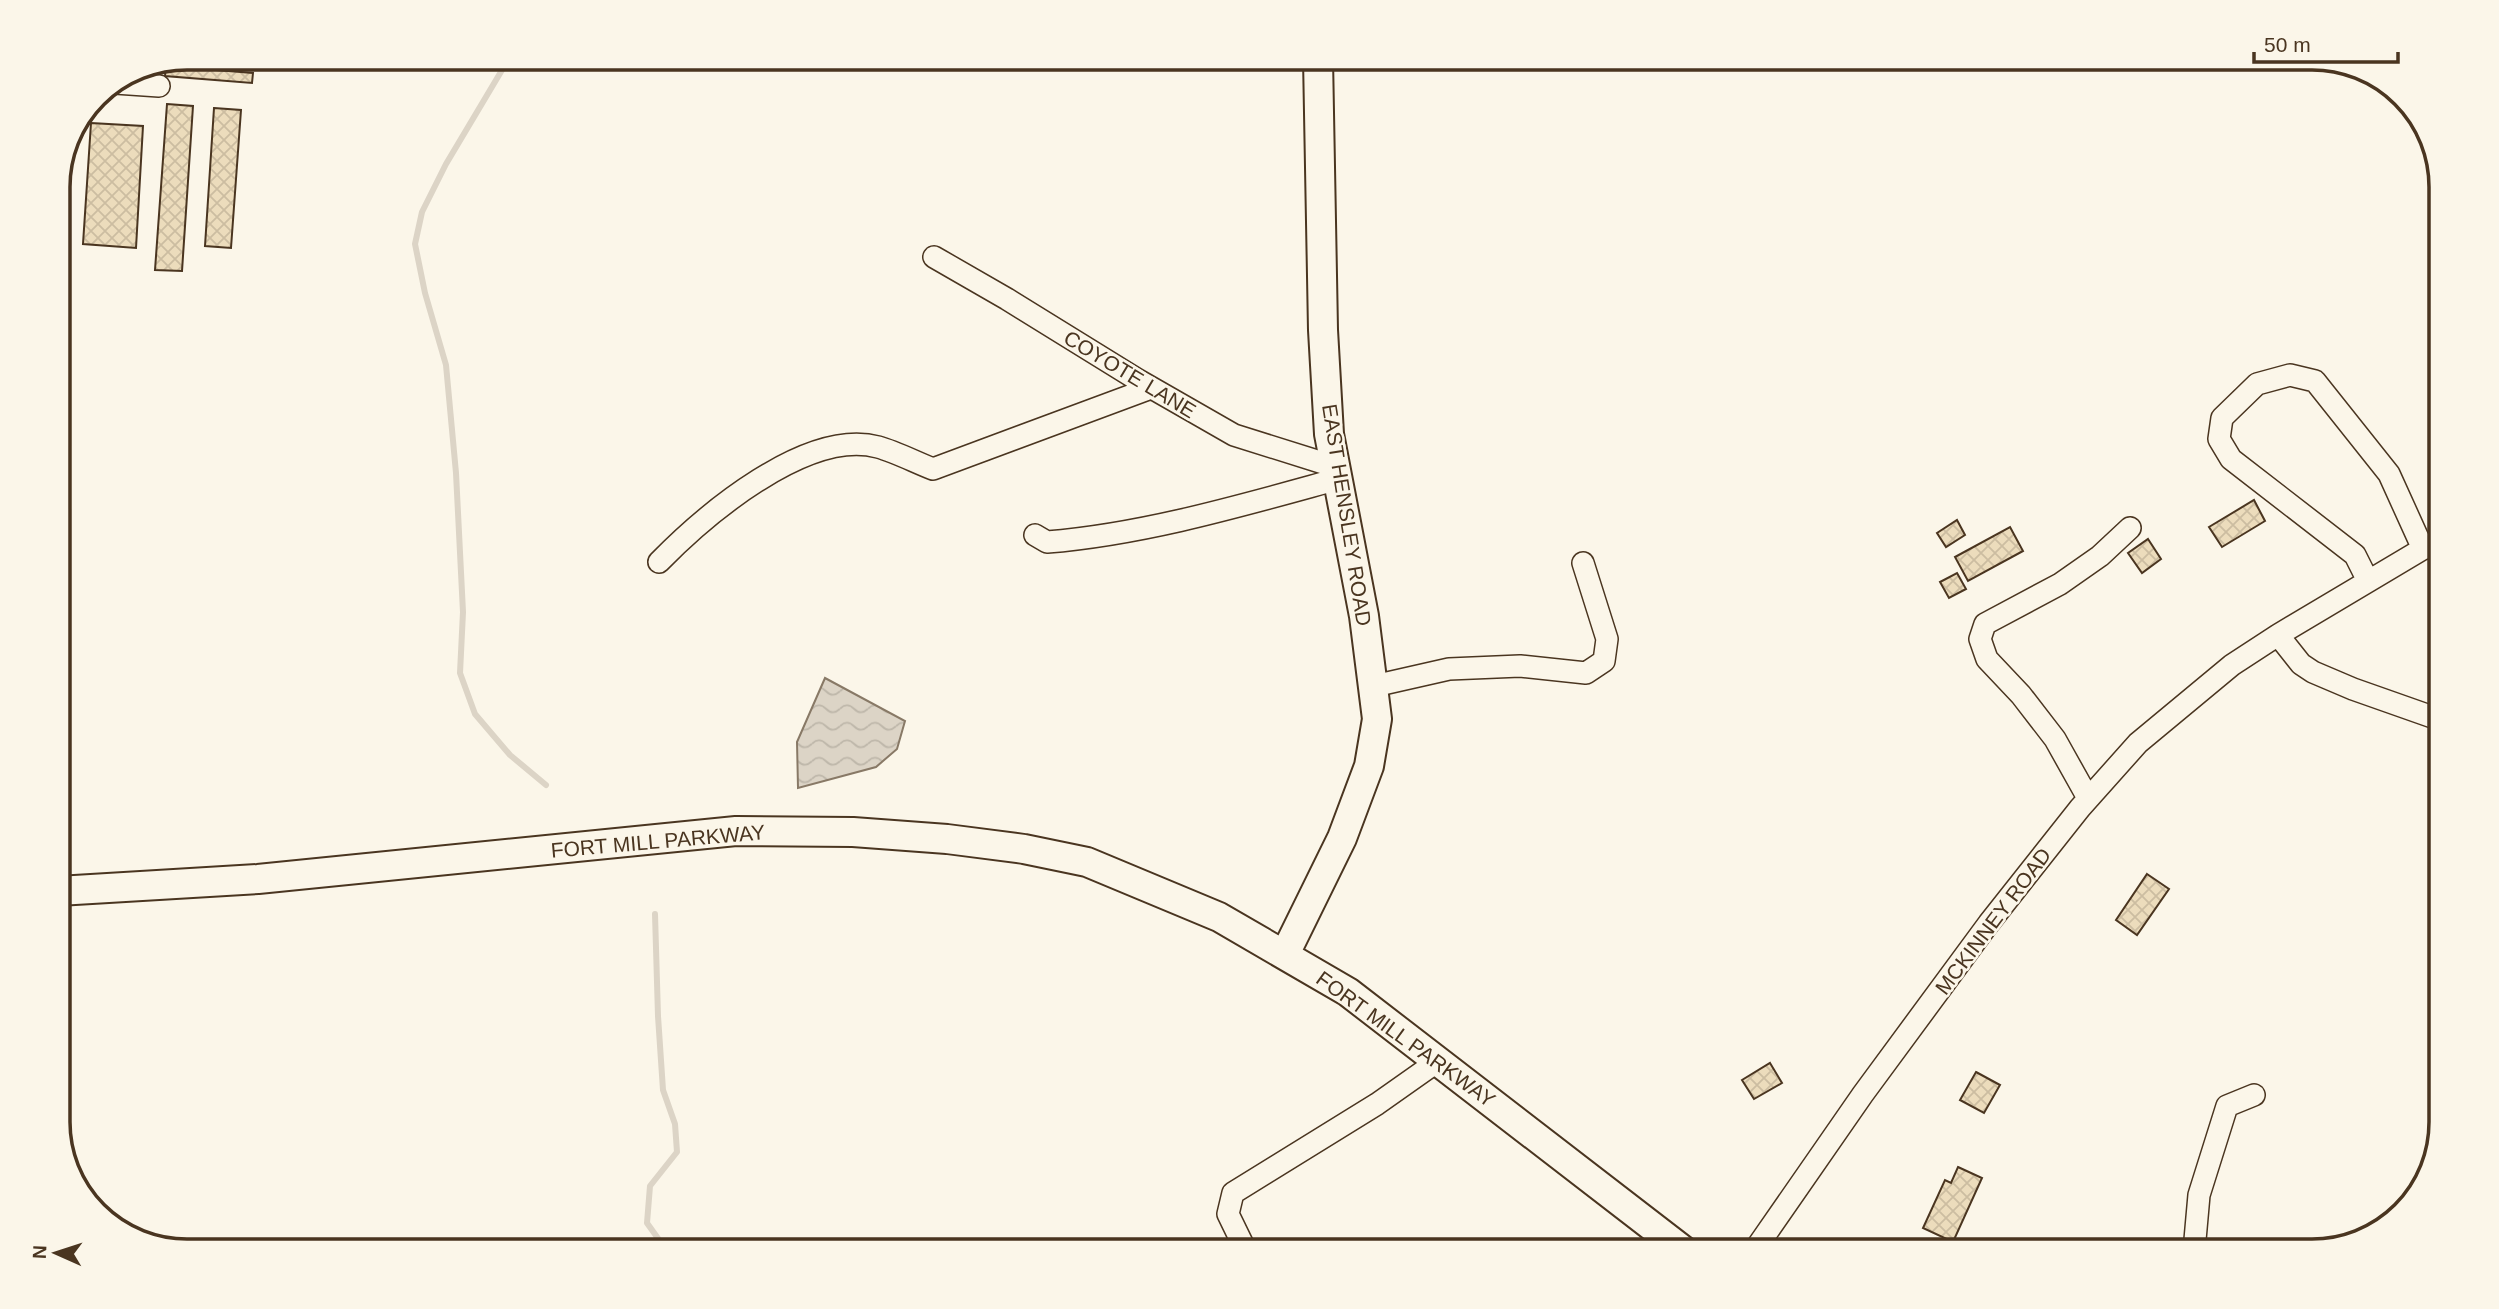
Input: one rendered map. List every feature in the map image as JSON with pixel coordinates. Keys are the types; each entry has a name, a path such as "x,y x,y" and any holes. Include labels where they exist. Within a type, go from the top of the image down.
{"main road":[{"name":"EAST HENSLEY ROAD","path":"1285,954 1342,838 1369,766 1377,719 1364,616 1329,434 1323,330 1318,70"},
{"name":"FORT MILL PARKWAY","path":"70,890 258,879 736,831 853,832 947,839 1024,849 1087,862 1209,913 1348,992 1668,1239"}],"street":[{"path":"132,84 159,86"},
{"name":"COYOTE LANE","path":"934,257 1234,435 1337,473"},
{"path":"2368,581 2355,555 2231,459 2218,439 2222,418 2257,384 2290,374 2315,381 2389,474 2429,538"},
{"path":"659,562 687,534 730,500 776,469 813,452 849,445 878,447 933,469 1151,388"},
{"path":"1035,535 1046,542 1139,529 1265,499 1337,473"},
{"path":"2088,798 2055,738 2021,695 1987,659 1980,639 1985,624 2060,584 2099,556 2130,528"},
{"name":"MCKINNEY ROAD","path":"1762,1239 1989,923 2088,798 2138,743 2232,665 2429,545"},
{"path":"1374,686 1449,668 1520,667 1586,673 1604,661 1607,639 1583,564"},
{"path":"2278,635 2301,664 2313,672 2429,716"},
{"path":"1240,1239 1228,1214 1233,1193 1377,1104 1438,1061"},
{"path":"2195,1239 2199,1195 2227,1106 2253,1096"}],"water":[{"path":"825,678 905,721 897,749 876,767 798,788 797,742"}],"building":[{"path":"187,70 253,73 252,83 165,76 165,72"},
{"path":"167,104 193,106 182,271 155,270"},
{"path":"214,108 241,110 231,248 205,246"},
{"path":"91,123 143,126 136,248 83,244"},
{"path":"2254,500 2265,521 2222,547 2209,527"},
{"path":"1957,520 1965,535 1946,547 1937,533"},
{"path":"2010,527 2023,551 1968,581 1955,557"},
{"path":"2148,539 2161,559 2142,573 2128,553"},
{"path":"1957,573 1966,589 1949,598 1940,582"},
{"path":"2147,874 2169,889 2137,935 2116,920"},
{"path":"1770,1063 1782,1083 1754,1099 1742,1080"},
{"path":"1976,1072 2000,1085 1984,1113 1960,1100"},
{"path":"1958,1167 1982,1178 1954,1239 1947,1239 1923,1228 1945,1180 1951,1183"}],"waterway":[{"path":"502,70 446,164 422,212 415,244 425,293 446,365 456,473 463,612 460,673 475,714 510,755 546,785"},
{"path":"655,914 663,1090 675,1124 677,1152 650,1186 647,1223 658,1239"}]}
